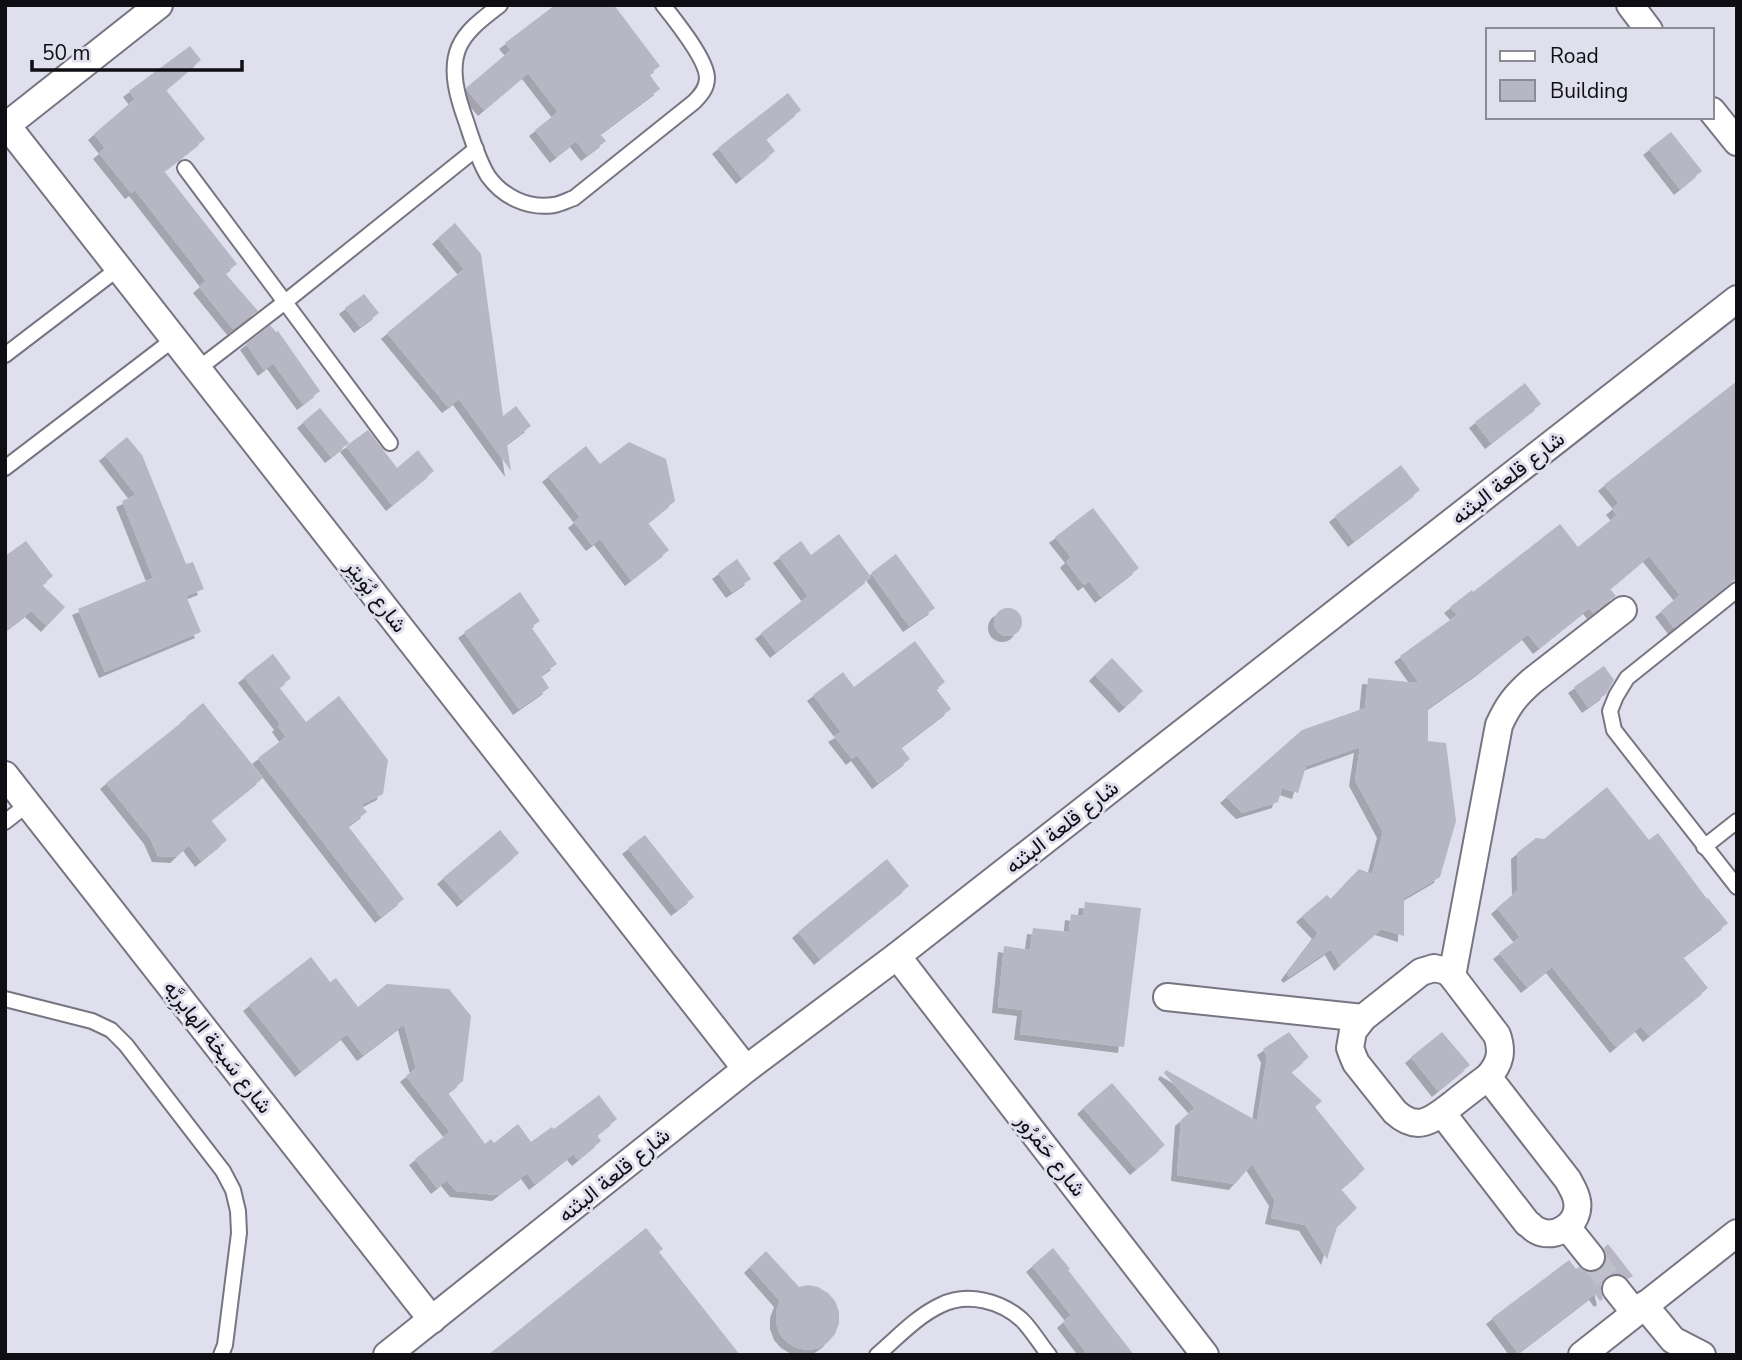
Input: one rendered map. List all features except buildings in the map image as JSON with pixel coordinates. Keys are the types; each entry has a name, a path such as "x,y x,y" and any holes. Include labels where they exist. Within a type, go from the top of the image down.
{"street":[{"path":"6,124 159,5"},
{"path":"1630,5 1647,28"},
{"path":"1714,113 1737,142"},
{"name":"شارع بُوَيتِر","path":"6,124 746,1069"},
{"name":"شارع قلعة البثنه","path":"387,1355 746,1069 897,956 1737,299"},
{"path":"1452,976 1499,724 1507,708 1532,681 1623,610"},
{"name":"شارع سَبخة الهايرِيَّه","path":"5,775 432,1320"},
{"name":"شارع حَمْرُور","path":"897,956 1205,1355"},
{"path":"1441,969 1452,976 1492,1028 1500,1044 1499,1062 1488,1077 1435,1119 1418,1124 1409,1122 1395,1112 1356,1063 1350,1048 1350,1039 1363,1018 1420,972 1441,969"},
{"path":"1167,997 1363,1018"},
{"path":"1442,1113 1527,1223 1546,1234 1557,1233 1567,1227 1574,1220 1577,1210 1577,1199 1573,1190 1488,1077"},
{"path":"1567,1227 1591,1257"},
{"path":"1582,1355 1737,1233"},
{"path":"1616,1289 1640,1309 1675,1347 1702,1355"}],"lane":[{"path":"500,5 467,34 459,48 454,66 457,87 462,109 487,175 500,190 517,201 536,206 555,205 574,198 704,92 707,78 704,64 668,7"},
{"path":"198,369 476,149"},
{"path":"185,168 390,443"},
{"path":"5,355 119,268"},
{"path":"5,468 174,338"},
{"path":"1737,590 1627,678 1610,711 1614,730 1737,887"},
{"path":"5,822 28,804"},
{"path":"1704,847 1737,821"},
{"path":"5,999 92,1021 111,1030 127,1045 223,1171 233,1190 239,1233 225,1345 221,1355"},
{"path":"877,1355 923,1316 942,1304 964,1299 986,1300 1006,1308 1024,1322 1049,1355"}],"tunnel":[{"path":"1591,1257 1616,1289"}]}
